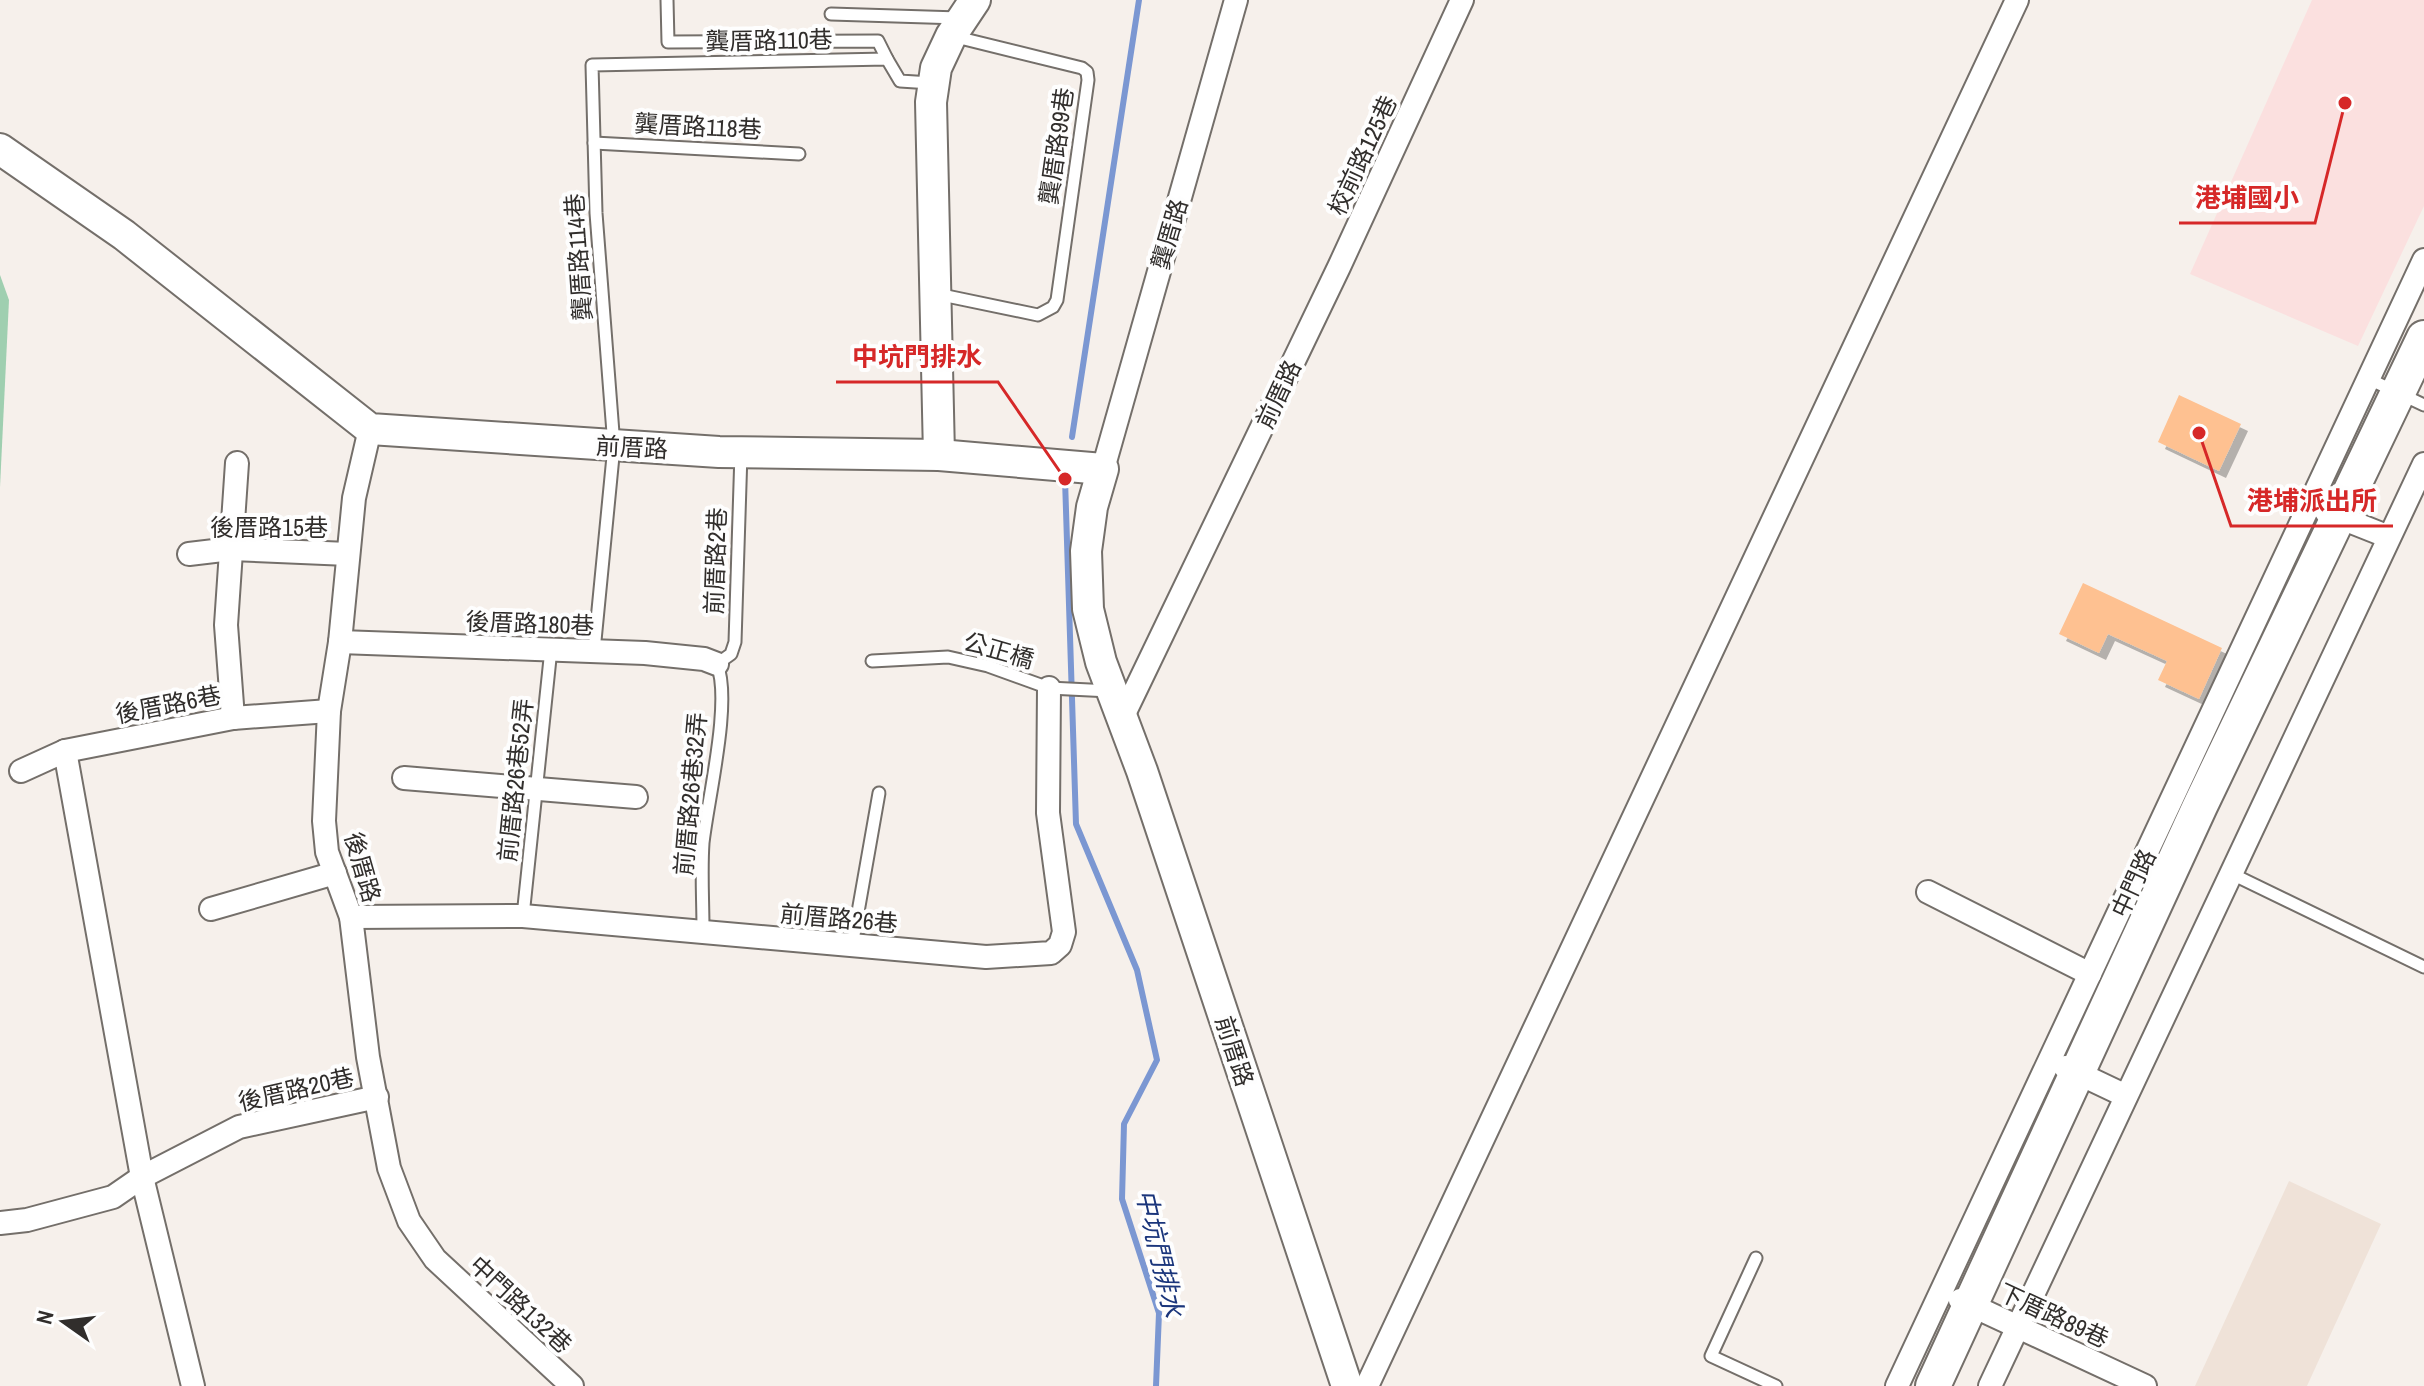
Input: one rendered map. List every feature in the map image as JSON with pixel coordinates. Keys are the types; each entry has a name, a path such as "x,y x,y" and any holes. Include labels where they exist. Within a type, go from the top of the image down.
{"main road":[{"path":"2406,392 2424,338"},
{"name":"中門路","path":"1933,1386 1966,1303 2073,1071 2335,516 2406,392"},
{"name":"中門路","path":"1951,1386 1966,1303"}],"street":[{"name":"龔厝路","path":"1103,469 1236,0"},
{"name":"校前路125巷","path":"1308,331 1462,0"},
{"path":"1367,1386 2017,0"},
{"path":"939,455 931,102 936,68 963,18"},
{"path":"0,149 124,235 370,429"},
{"path":"2406,392 2424,260"},
{"name":"前厝路","path":"1118,704 1308,331"},
{"name":"中門路","path":"1897,1386 1966,1303 2073,1071 2090,974 2335,516 2406,392"},
{"name":"前厝路","path":"370,429 741,452 939,455 1103,469 1092,507 1086,551 1088,609 1101,662 1118,704 1347,1386"},
{"name":"後厝路","path":"370,429 354,498 340,642 329,711 324,821 327,852 351,917 368,1057 389,1168 409,1221 435,1259"},
{"path":"233,718 226,652 237,463"},
{"path":"1990,1386 2424,464"},
{"path":"2335,516 2389,537"},
{"name":"後厝路15巷","path":"189,554 231,549 348,554"},
{"name":"後厝路180巷","path":"340,642 594,651 704,659 717,664"},
{"name":"前厝路26巷","path":"351,917 523,916 986,957 1051,953 1060,945 1064,932 1047,800 1056,688"},
{"name":"後厝路6巷","path":"21,771 65,751 233,718 329,711"},
{"path":"65,751 142,1177 193,1386"},
{"path":"404,778 636,797"},
{"path":"211,909 335,873"},
{"path":"1928,892 2090,974"},
{"path":"2073,1071 2126,1096"},
{"name":"後厝路20巷","path":"0,1223 27,1220 113,1197 142,1177 239,1127 377,1097"},
{"name":"中門路132巷","path":"435,1259 572,1386"},
{"name":"下厝路89巷","path":"1966,1303 2145,1386"}],"lane":[{"path":"667,0 668,42 878,41 900,81 934,83"},
{"path":"831,14 963,18"},
{"name":"龔厝路99巷","path":"936,294 1038,315 1053,307 1057,300 1087,72 963,18"},
{"name":"龔厝路110巷","path":"592,65 887,59"},
{"name":"龔厝路114巷","path":"592,65 596,213 614,446 594,651"},
{"name":"龔厝路118巷","path":"594,143 799,154"},
{"name":"前厝路2巷","path":"717,664 731,654 735,642 741,452"},
{"name":"前厝路26巷52弄","path":"523,916 551,649"},
{"name":"公正橋","path":"872,661 948,657 1056,688 1081,689 1118,704"},
{"name":"前厝路26巷32弄","path":"703,930 703,845 718,744 722,676 717,664"},
{"path":"852,946 879,793"},
{"path":"2230,873 2424,967"},
{"path":"1756,1258 1711,1356 1776,1386"}],"shaded area":[{"path":"2312,0 2424,0 2424,206 2358,346 2190,274"},
{"path":"2289,1181 2381,1224 2307,1386 2195,1386"}],"green space":[{"path":"0,275 9,300 0,487"}],"building":[{"path":"2179,395 2241,424 2219,471 2158,442"},
{"path":"2083,583 2222,648 2199,699 2158,680 2167,661 2108,634 2099,653 2059,634"}],"waterway":[{"name":"中坑門排水","path":"1072,437 1139,0"},
{"name":"中坑門排水","path":"1065,479 1076,824 1137,970 1157,1060 1124,1124 1122,1199 1159,1313 1156,1386"}],"place":[{"name":"港埔國小","path":"2345,103"},
{"name":"港埔派出所","path":"2199,433"},
{"name":"中坑門排水","path":"1065,479"}]}
